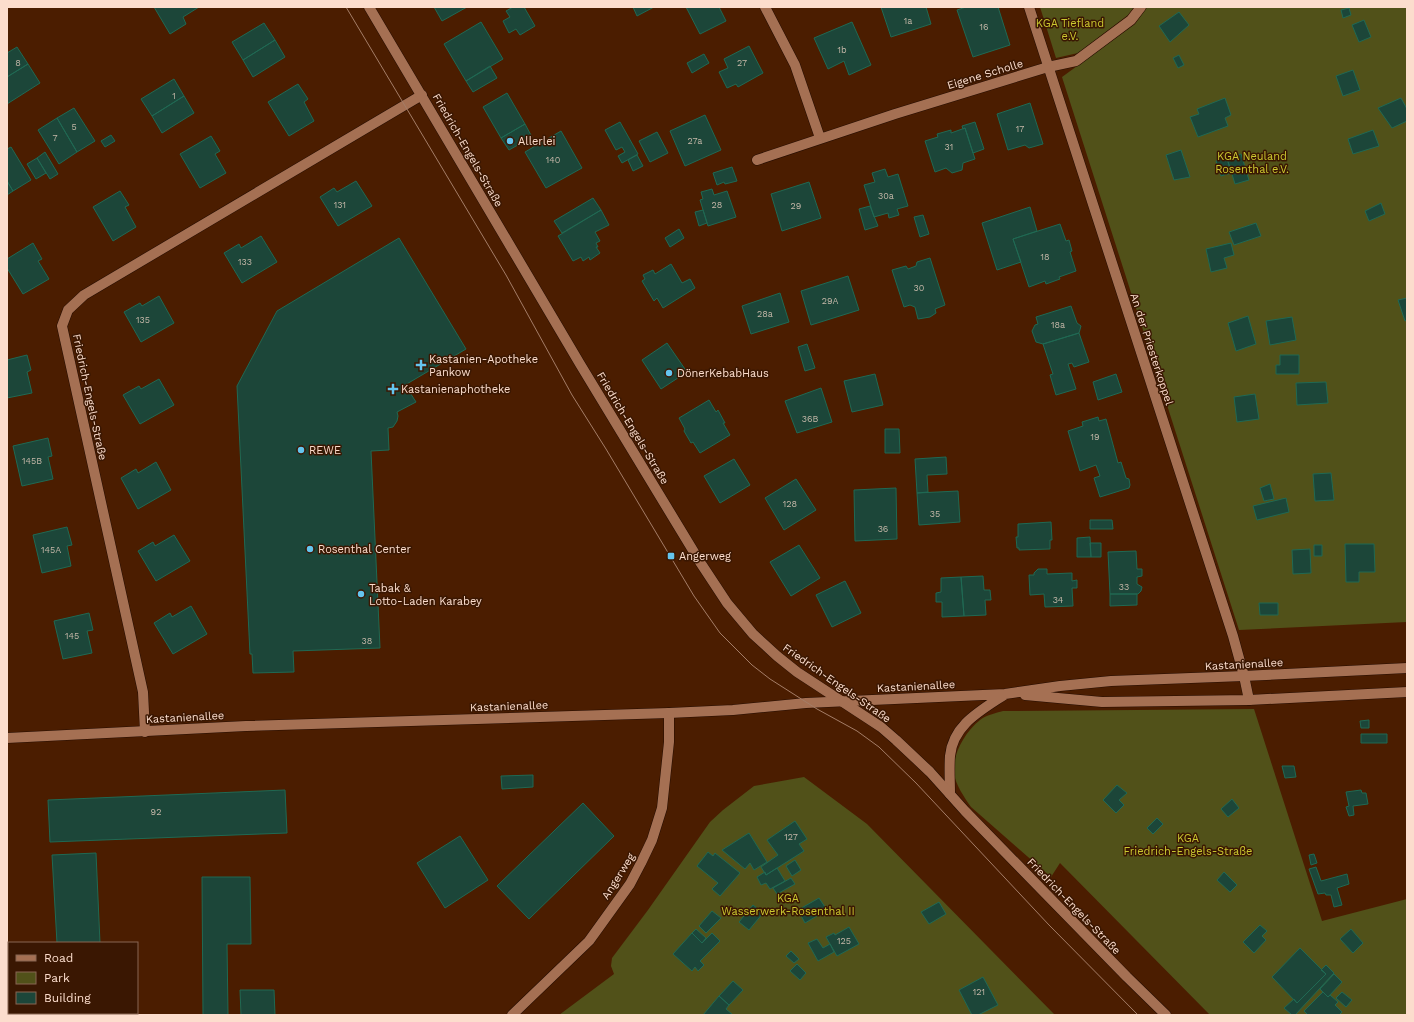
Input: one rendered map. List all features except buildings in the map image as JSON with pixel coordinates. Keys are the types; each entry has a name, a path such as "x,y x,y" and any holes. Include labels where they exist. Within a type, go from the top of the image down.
{"street":[{"name":"Friedrich-Engels-Straße","path":"369,7 588,378 727,604 753,634 777,656 797,672 881,727 896,740 930,772 965,811 1110,960 1166,1015"},
{"path":"765,7 795,65 820,138"},
{"name":"An der Priesterkoppel","path":"1029,7 1230,628 1244,676 1249,700"},
{"name":"Eigene Scholle","path":"757,160 820,138 1048,67 1076,62 1131,20 1141,7"},
{"name":"Friedrich-Engels-Straße","path":"145,732 143,692 62,326 68,310 84,295 422,95"},
{"name":"Kastanienallee","path":"7,738 246,726 733,710 806,703 1008,694 1060,686 1111,681 1407,668"},
{"name":"Kastanienallee","path":"1008,694 1102,702 1249,700 1407,692"},
{"path":"950,794 950,755 959,731 973,716 1008,694"},
{"name":"Angerweg","path":"512,1015 589,941 630,884 641,863 652,840 662,808 669,742 669,713"}],"green space":[{"name":"KGA Tiefland e.V.","path":"1040,7 1134,7 1128,15 1078,53 1056,58"},
{"name":"KGA Neuland Rosenthal e.V.","path":"1147,7 1407,7 1407,622 1239,630 1062,77 1135,24"},
{"name":"KGA Friedrich-Engels-Straße","path":"1254,709 1322,921 1407,899 1407,1015 1210,1015 1060,863 1051,877 971,807 958,787 954,774 957,751 969,731 982,718 1003,711"},
{"name":"KGA Wasserwerk-Rosenthal II","path":"804,777 867,824 1055,1015 559,1015 614,974 611,966 612,958 710,822 754,786"}],"tram line":[{"path":"346,7 506,275 572,395 694,596 720,633 752,665 770,679 817,709 857,731 879,747 916,783 1049,925 1138,1015"}],"place":[{"name":"Allerlei","path":"510,141"},
{"name":"Kastanien-Apotheke Pankow","path":"421,365"},
{"name":"DönerKebabHaus","path":"669,373"},
{"name":"Kastanienaphotheke","path":"393,389"},
{"name":"REWE","path":"301,450"},
{"name":"Rosenthal Center","path":"310,549"},
{"name":"Angerweg","path":"671,556"},
{"name":"Tabak & Lotto-Laden Karabey","path":"361,594"}]}
